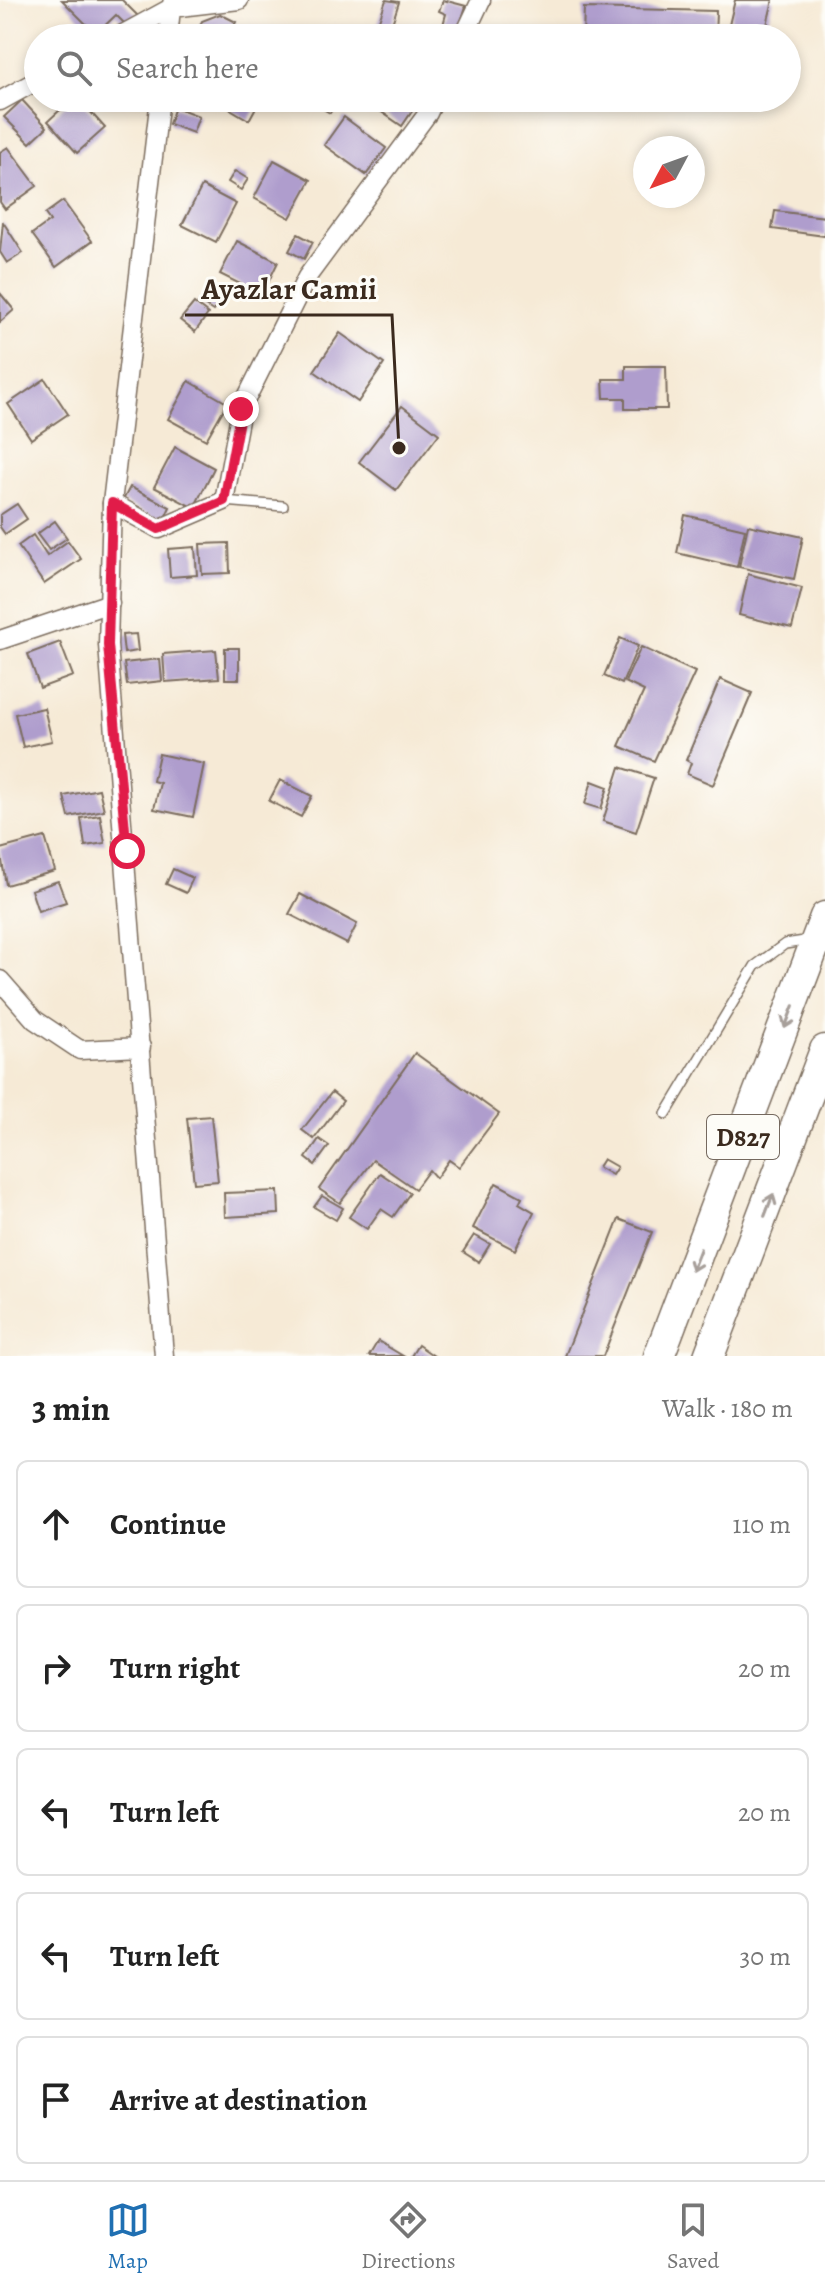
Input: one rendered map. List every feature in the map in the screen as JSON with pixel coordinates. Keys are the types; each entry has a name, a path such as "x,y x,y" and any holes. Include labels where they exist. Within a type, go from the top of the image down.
{"highway":[{"name":"D827","path":"659,1356 823,933"},
{"name":"D827","path":"709,1356 825,1050"}],"street":[{"path":"139,24 172,4 239,0"},
{"path":"470,24 481,0"},
{"path":"170,24 172,4"},
{"path":"0,101 24,88"},
{"path":"158,112 112,503 108,645 164,1356"},
{"path":"112,503 159,529 224,501 241,409 307,277 428,112"},
{"path":"0,640 110,603"},
{"path":"0,980 35,1020 80,1050 141,1047"}],"lane":[{"path":"224,501 283,506"},
{"path":"666,1114 755,966 785,944 823,933"}],"building":[{"path":"62,0 122,0 138,16 129,24 116,15 107,24 86,24"},
{"path":"386,0 399,2 392,24 378,24"},
{"path":"443,0 466,6 460,24 443,24 446,14 439,11"},
{"path":"735,0 773,0 767,24 729,24"},
{"path":"584,8 716,11 716,24 583,24"},
{"path":"220,14 236,22 201,24"},
{"path":"22,100 24,112 33,112 47,127 30,143 4,117"},
{"path":"58,112 91,112 105,128 77,153 48,121"},
{"path":"173,112 199,116 193,133 169,124"},
{"path":"236,112 253,112 249,120"},
{"path":"382,112 412,112 402,126"},
{"path":"344,117 386,148 366,175 324,145"},
{"path":"8,147 37,186 5,209 0,202 0,152"},
{"path":"274,160 311,180 290,218 254,198"},
{"path":"235,171 248,179 241,190 228,182"},
{"path":"202,186 236,204 216,242 182,225"},
{"path":"63,201 92,241 56,267 32,234 50,221 45,214"},
{"path":"775,211 825,217 825,236 772,229"},
{"path":"3,222 23,253 7,263 0,252"},
{"path":"298,234 313,242 304,259 289,251"},
{"path":"237,241 278,262 262,295 220,274"},
{"path":"209,288 223,297 213,311 199,302"},
{"path":"0,293 14,310 0,322"},
{"path":"194,303 208,314 195,332 180,320"},
{"path":"340,333 384,364 358,402 314,371"},
{"path":"626,366 666,366 667,409 625,409 625,398 604,398 603,379 626,379"},
{"path":"45,379 68,414 31,439 8,404"},
{"path":"189,381 227,403 206,440 168,419"},
{"path":"402,406 439,434 396,490 359,462"},
{"path":"175,447 214,468 194,508 154,487"},
{"path":"130,487 170,507 163,522 122,502"},
{"path":"17,504 27,519 5,534 0,527 0,515"},
{"path":"685,515 745,529 737,567 677,553"},
{"path":"55,521 67,538 49,550 37,534"},
{"path":"748,525 803,537 794,579 739,567"},
{"path":"33,535 47,556 68,541 81,559 44,584 18,546"},
{"path":"229,543 230,573 202,574 200,544"},
{"path":"195,547 197,575 170,577 168,549"},
{"path":"748,574 802,588 792,628 739,615"},
{"path":"136,634 138,651 124,653 122,635"},
{"path":"620,638 638,646 622,684 604,676"},
{"path":"60,642 73,676 40,688 28,654"},
{"path":"641,647 695,672 654,761 619,746 644,691 625,682"},
{"path":"225,648 239,648 239,679 225,679"},
{"path":"216,650 219,678 165,682 163,654"},
{"path":"160,659 162,681 127,685 124,663"},
{"path":"720,679 752,693 713,785 687,774 691,763 686,760"},
{"path":"44,708 52,741 23,747 15,714"},
{"path":"159,754 204,764 193,817 154,809 160,783 153,781"},
{"path":"620,767 654,778 636,832 603,821"},
{"path":"280,780 312,796 301,817 269,801"},
{"path":"592,781 608,787 601,809 585,804"},
{"path":"99,789 104,810 69,817 64,796"},
{"path":"100,815 105,843 85,846 81,818"},
{"path":"45,837 55,871 6,885 0,849"},
{"path":"173,869 193,878 186,893 166,884"},
{"path":"58,881 66,902 38,911 31,890"},
{"path":"300,894 357,924 347,944 289,914"},
{"path":"415,1053 499,1114 459,1167 449,1160 436,1178 429,1170 415,1189 373,1160 340,1203 319,1189"},
{"path":"332,1092 343,1101 314,1139 302,1130"},
{"path":"211,1116 218,1181 194,1183 187,1118"},
{"path":"319,1139 329,1146 315,1165 306,1158"},
{"path":"603,1159 617,1167 612,1175 598,1167"},
{"path":"380,1173 410,1193 393,1217 381,1209 367,1229 349,1217"},
{"path":"496,1183 522,1197 519,1203 534,1212 515,1250 473,1228"},
{"path":"278,1191 279,1214 225,1217 224,1193"},
{"path":"322,1196 343,1208 336,1220 314,1207"},
{"path":"619,1219 652,1232 603,1356 565,1356"},
{"path":"474,1235 490,1244 479,1262 463,1252"},
{"path":"378,1341 403,1356 369,1356"},
{"path":"418,1345 434,1356 411,1356"}],"place":[{"name":"Ayazlar Camii","path":"399,448"}],"route":[{"path":"127,851 108,645 112,503 159,529 224,501 241,409"}]}
